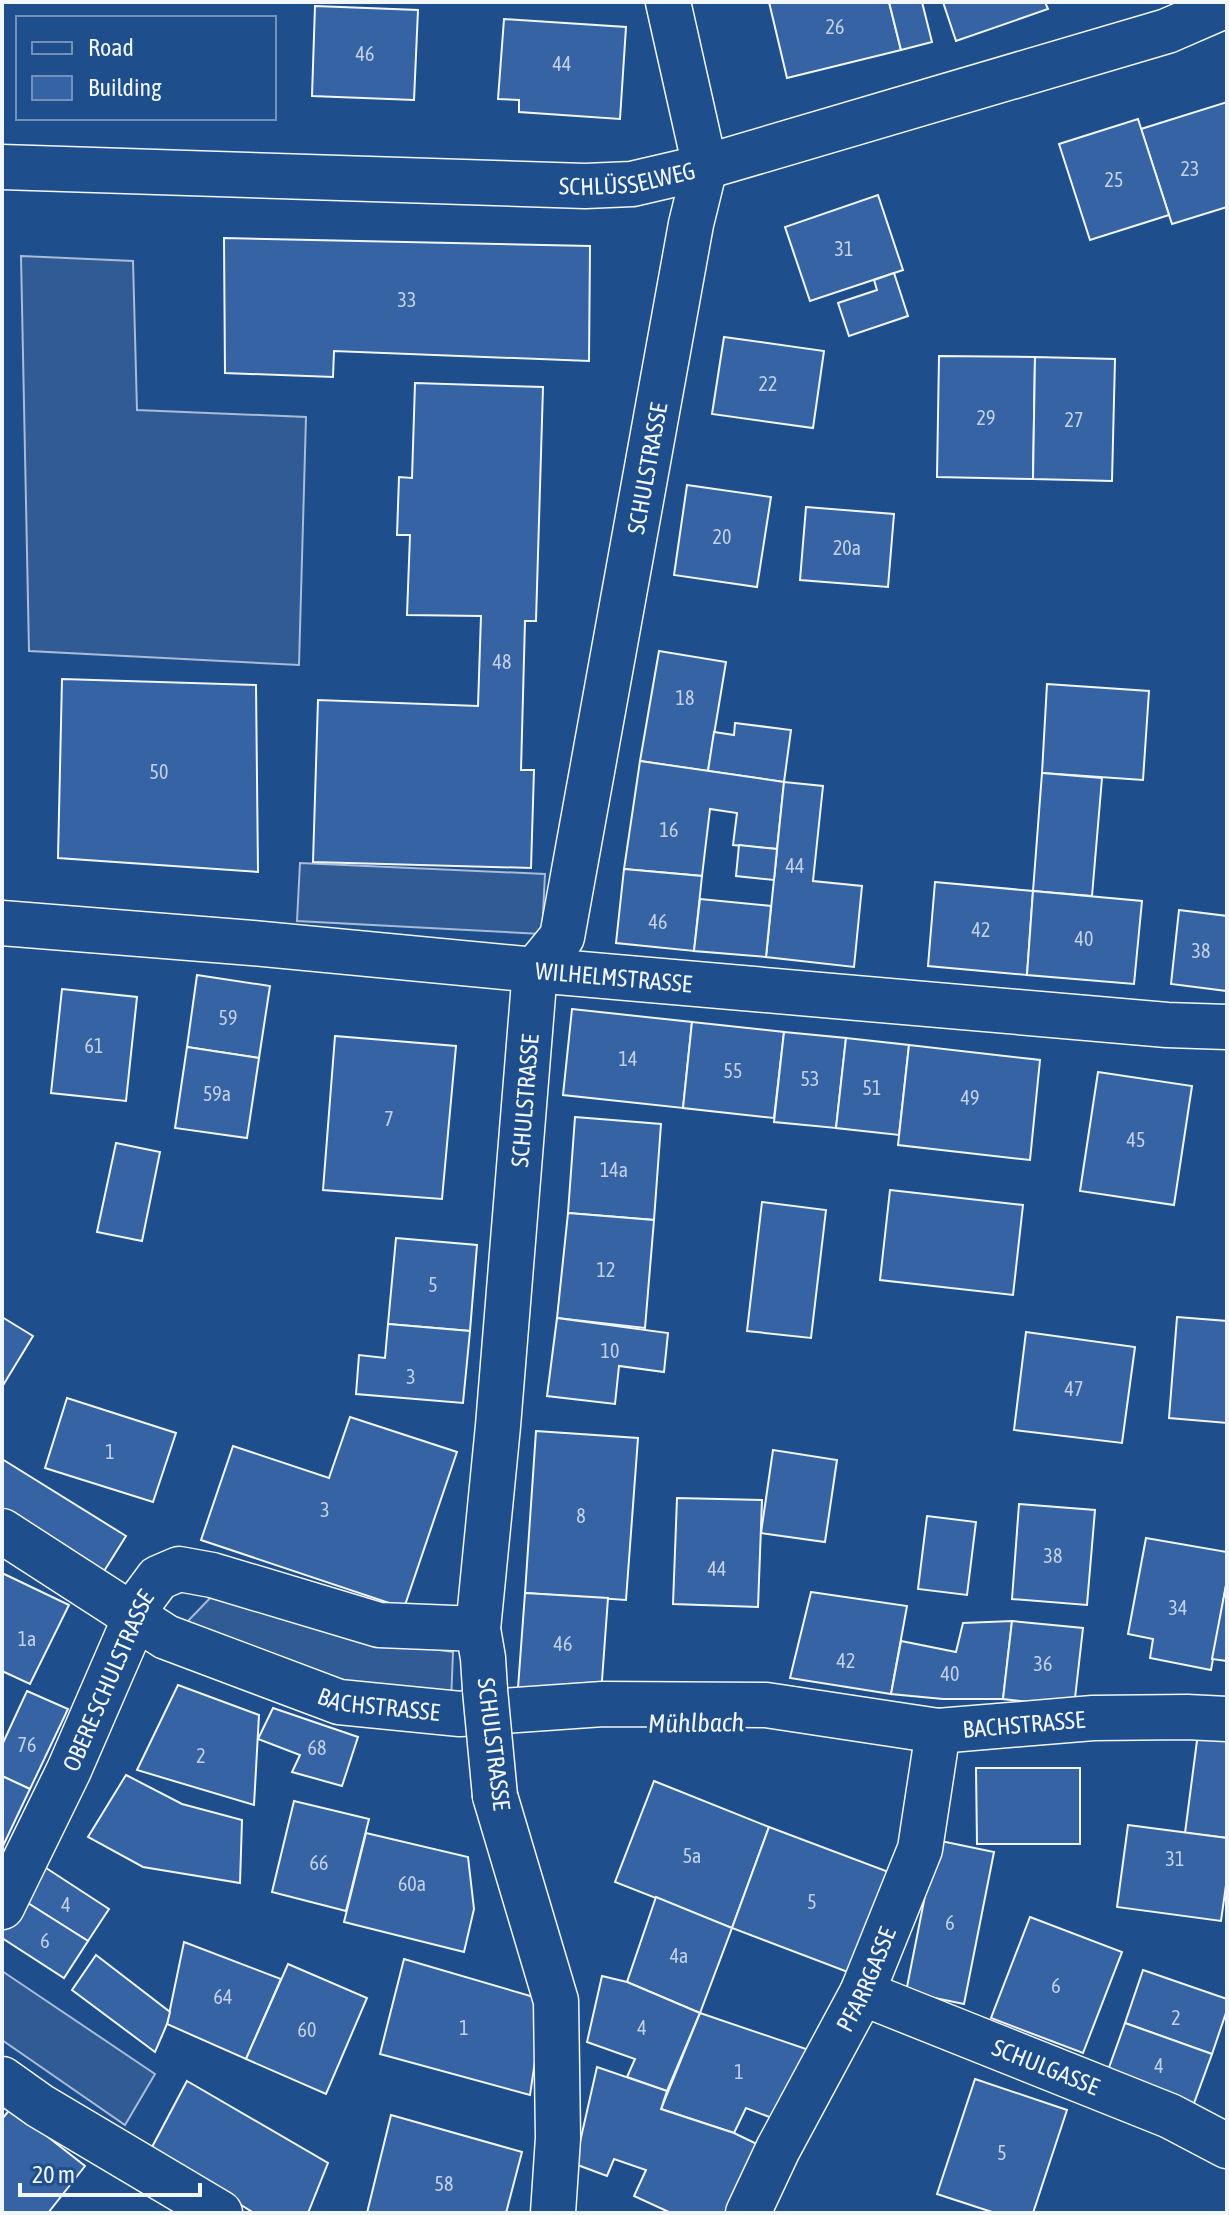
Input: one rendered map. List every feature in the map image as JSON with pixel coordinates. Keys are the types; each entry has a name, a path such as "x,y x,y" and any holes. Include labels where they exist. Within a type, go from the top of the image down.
{"street":[{"name":"SCHULSTRASSE","path":"553,2213 558,2138 556,2001 495,1796 478,1629 535,970 562,937 691,224 705,167 668,2"},
{"name":"SCHLÜSSELWEG","path":"2,167 585,186 632,184 705,167 1167,31 1227,5"},
{"name":"WILHELMSTRASSE","path":"2,923 1167,1025 1227,1027"},
{"name":"BACHSTRASSE","path":"2,1531 166,1637 339,1702 460,1714 603,1704 766,1705 938,1731 1093,1718 1227,1719"},
{"name":"OBERE SCHULSTRASSE","path":"2,1907 69,1770 144,1597 158,1578 179,1569 212,1575 379,1625 478,1629"},
{"name":"PFARRGASSE","path":"748,2213 778,2149 862,1993 920,1849 938,1731"},
{"name":"SCHULGASSE","path":"862,1993 1170,2116 1227,2146"},
{"path":"2,2079 40,2106 220,2213"}],"shaded area":[{"path":"21,256 133,261 137,410 306,417 299,665 29,651"},
{"path":"300,863 545,874 542,934 297,921"},
{"path":"216,1592 376,1641 453,1652 451,1703 310,1674 183,1626"},
{"path":"2,1971 155,2074 125,2125 2,2040"}],"building":[{"path":"769,2 889,2 901,50 787,78"},
{"path":"889,2 922,2 932,42 901,50"},
{"path":"943,2 1045,2 1048,9 956,41"},
{"path":"315,6 418,10 414,100 312,96"},
{"path":"504,19 626,27 620,119 519,112 519,100 498,99"},
{"path":"1227,102 1227,207 1172,224 1141,129"},
{"path":"1138,119 1169,215 1090,240 1059,144"},
{"path":"878,195 903,270 810,301 785,227"},
{"path":"224,238 590,246 589,361 334,351 333,377 225,373"},
{"path":"894,273 908,316 849,336 838,303 877,290 874,280"},
{"path":"724,337 824,351 813,428 712,414"},
{"path":"939,356 1035,357 1033,479 937,477"},
{"path":"1035,357 1115,359 1112,481 1033,479"},
{"path":"415,383 543,387 536,621 525,621 521,770 534,770 531,868 313,862 318,700 478,706 481,616 407,615 410,535 397,535 399,477 412,478"},
{"path":"687,485 771,497 757,587 674,575"},
{"path":"806,507 894,514 888,587 800,580"},
{"path":"659,651 726,662 708,771 640,761"},
{"path":"62,679 256,685 258,872 58,858"},
{"path":"1047,684 1149,691 1143,780 1042,773"},
{"path":"735,723 791,730 784,782 708,771 714,732 734,735"},
{"path":"640,761 784,782 777,849 733,845 737,813 710,809 702,876 624,869"},
{"path":"1042,773 1102,778 1092,896 1033,891"},
{"path":"784,782 823,786 813,881 862,886 854,967 766,957"},
{"path":"739,845 777,849 774,880 736,876"},
{"path":"624,869 702,876 694,951 616,943"},
{"path":"935,882 1033,891 1027,975 928,966"},
{"path":"1033,891 1142,901 1134,984 1027,975"},
{"path":"700,899 771,906 766,957 694,951"},
{"path":"1179,910 1227,916 1227,991 1171,984"},
{"path":"197,975 270,986 259,1058 187,1047"},
{"path":"62,989 137,997 126,1101 51,1093"},
{"path":"572,1009 692,1022 683,1108 563,1095"},
{"path":"692,1022 784,1032 774,1118 683,1108"},
{"path":"784,1032 846,1038 836,1128 774,1122"},
{"path":"335,1036 456,1046 442,1199 323,1190"},
{"path":"846,1038 909,1045 899,1135 836,1128"},
{"path":"909,1045 1040,1060 1030,1160 898,1145"},
{"path":"187,1047 259,1058 247,1138 175,1128"},
{"path":"1098,1072 1192,1086 1174,1205 1080,1191"},
{"path":"575,1117 661,1124 654,1220 568,1213"},
{"path":"116,1143 160,1152 142,1241 97,1232"},
{"path":"890,1190 1023,1205 1013,1295 880,1280"},
{"path":"762,1202 826,1210 811,1338 747,1331"},
{"path":"568,1213 654,1220 645,1328 557,1318"},
{"path":"396,1238 477,1245 470,1331 388,1324"},
{"path":"2,1317 33,1336 2,1387"},
{"path":"1177,1317 1227,1321 1227,1423 1169,1418"},
{"path":"557,1318 668,1333 664,1372 619,1366 615,1404 547,1396"},
{"path":"388,1324 470,1331 463,1403 356,1394 359,1355 385,1358"},
{"path":"1026,1332 1135,1347 1122,1443 1014,1430"},
{"path":"67,1398 176,1433 153,1502 45,1468"},
{"path":"350,1417 457,1452 404,1608 201,1540 233,1446 329,1478"},
{"path":"536,1431 638,1438 626,1600 525,1593"},
{"path":"773,1450 837,1460 825,1542 761,1533"},
{"path":"2,1459 126,1536 101,1576 2,1515"},
{"path":"677,1498 762,1500 758,1607 673,1604"},
{"path":"1019,1504 1095,1510 1087,1605 1012,1599"},
{"path":"927,1516 976,1522 967,1595 918,1589"},
{"path":"1146,1538 1227,1552 1227,1580 1211,1670 1150,1658 1153,1639 1128,1634"},
{"path":"2,1573 69,1605 30,1684 2,1671"},
{"path":"1227,1580 1227,1661 1212,1659"},
{"path":"811,1592 907,1606 891,1694 790,1678"},
{"path":"525,1593 608,1598 601,1694 518,1688"},
{"path":"1012,1621 1003,1699 943,1699 891,1694 901,1641 956,1652 963,1623"},
{"path":"1012,1621 1083,1628 1074,1707 1003,1699"},
{"path":"178,1685 259,1715 254,1805 137,1770"},
{"path":"27,1691 68,1709 30,1789 2,1776 2,1745"},
{"path":"273,1708 358,1737 342,1786 292,1772 300,1755 258,1739"},
{"path":"1198,1733 1227,1737 1227,1838 1185,1833"},
{"path":"976,1768 1080,1768 1080,1844 977,1844"},
{"path":"126,1775 182,1804 242,1820 240,1883 143,1867 88,1837"},
{"path":"2,1776 30,1789 2,1848"},
{"path":"654,1781 769,1827 732,1928 615,1882"},
{"path":"294,1801 369,1819 346,1911 272,1892"},
{"path":"1128,1825 1227,1838 1227,1878 1221,1921 1117,1907"},
{"path":"769,1827 894,1874 853,1974 732,1928"},
{"path":"366,1833 468,1857 474,1909 464,1952 344,1922"},
{"path":"936,1840 994,1852 964,2004 906,1992"},
{"path":"43,1866 109,1909 88,1941 23,1900"},
{"path":"656,1897 732,1928 700,2013 627,1982"},
{"path":"23,1900 88,1941 64,1978 2,1938 2,1932"},
{"path":"1030,1917 1122,1952 1083,2053 991,2018"},
{"path":"184,1942 281,1979 246,2059 167,2024"},
{"path":"96,1955 170,2012 155,2052 72,1990"},
{"path":"404,1959 544,2000 530,2095 380,2054"},
{"path":"288,1964 367,1998 326,2094 246,2059"},
{"path":"1143,1970 1227,1999 1227,2010 1212,2054 1125,2023"},
{"path":"602,1976 627,1982 700,2013 667,2091 627,2077 635,2059 587,2042"},
{"path":"700,2013 812,2051 777,2120 746,2108 734,2133 661,2109"},
{"path":"1125,2023 1212,2054 1193,2106 1106,2076"},
{"path":"597,2067 667,2091 661,2109 734,2133 761,2146 729,2213 671,2213 634,2196 646,2170 614,2159 607,2176 575,2164"},
{"path":"975,2079 1067,2110 1033,2213 995,2213 937,2194"},
{"path":"187,2081 328,2163 308,2213 254,2213 151,2149"},
{"path":"11,2108 85,2166 48,2213 2,2213 2,2119"},
{"path":"391,2115 522,2152 506,2213 367,2213"}],"water label":[{"name":"Mühlbach","path":"696,1723"}]}
